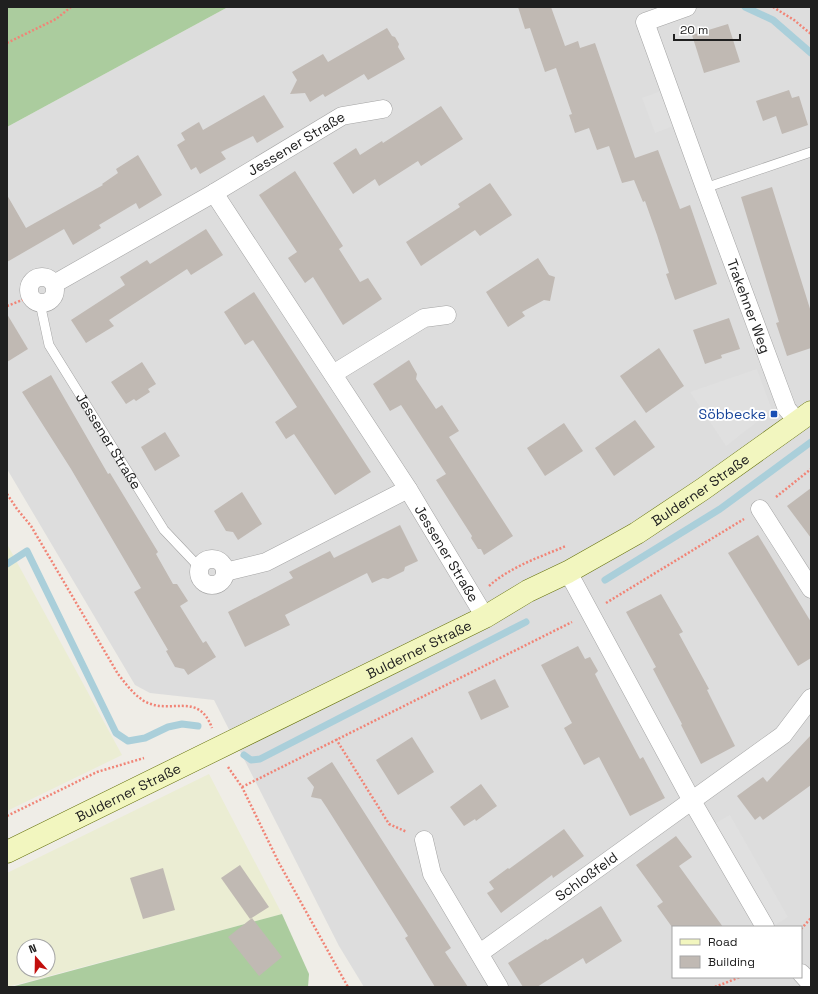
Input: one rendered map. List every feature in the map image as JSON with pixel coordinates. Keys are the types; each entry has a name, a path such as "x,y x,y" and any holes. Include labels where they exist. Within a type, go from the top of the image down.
{"street":[{"name":"Trakehner Weg","path":"687,7 645,22 787,409 804,416"},
{"name":"Jessener Straße","path":"35,300 29,291 33,280 38,277 50,279 54,284 214,193 342,116 383,109"},
{"name":"Jessener Straße","path":"214,193 408,489 480,608"},
{"path":"333,374 424,318 447,315"},
{"name":"Bulderner Straße","path":"7,852 480,608 528,591 568,572 637,533 690,498 804,416"},
{"name":"Jessener Straße","path":"200,567 203,562 214,558 220,561 226,572 266,562 408,489"},
{"path":"760,508 811,589"},
{"path":"568,572 692,801 764,926"},
{"name":"Schloßfeld","path":"480,953 783,735 811,698"},
{"path":"424,840 432,874 500,987"},
{"path":"802,974 811,984"}],"lane":[{"path":"705,188 811,152"},
{"name":"Jessener Straße","path":"35,300 49,345 164,530 200,567"}],"path":[{"path":"7,42 56,19 71,7"},
{"path":"773,7 794,20 811,34"},
{"path":"7,306 35,300"},
{"path":"242,787 590,612 760,508 811,469"},
{"path":"7,494 31,526 118,674 132,692 145,701 160,706 193,706 204,712 209,719 213,729 208,733"},
{"path":"480,608 498,577 570,544"},
{"path":"336,739 389,824 424,840"},
{"path":"7,816 96,772 150,756"},
{"path":"226,764 242,787 280,863 348,987"},
{"path":"802,928 811,918"},
{"path":"715,987 738,978"}],"shaded area":[{"path":"228,7 811,7 811,987 364,987 339,946 214,700 150,693 135,685 7,469 7,127"},
{"path":"664,90 676,125 655,133 642,98"},
{"path":"757,369 772,410 726,446 690,392"},
{"path":"730,815 788,917 771,926 714,824"}],"green space":[{"path":"7,7 228,7 7,127"},
{"path":"7,544 122,755 7,811"},
{"path":"209,774 282,914 56,974 56,938 16,938 16,978 41,978 7,987 7,873"},
{"path":"282,914 309,974 308,987 11,987 44,978 56,978 56,975"}],"building":[{"path":"518,7 551,7 565,46 578,41 580,48 595,43 635,158 658,150 680,209 690,205 717,284 675,300 666,274 669,273 657,235 645,201 643,202 634,180 622,183 609,146 597,150 589,128 575,133 569,115 572,114 556,68 545,72 530,28 525,29"},
{"path":"728,24 740,62 704,73 692,35"},
{"path":"387,28 392,36 395,37 399,44 398,47 405,59 368,80 364,74 325,97 323,94 310,102 305,93 290,94 297,80 292,72 323,54 328,62"},
{"path":"789,90 792,98 799,96 808,125 782,134 776,116 763,121 756,101"},
{"path":"264,95 284,127 257,143 253,136 221,152 226,159 200,174 196,167 191,170 177,145 185,140 181,133 199,122 203,130"},
{"path":"441,106 463,139 421,166 418,161 379,186 375,179 353,194 333,163 356,148 360,155 382,141 383,143"},
{"path":"138,155 162,195 139,209 136,203 99,225 101,228 73,245 64,229 7,262 7,195 26,228 103,185 102,184 118,173 116,169"},
{"path":"295,171 343,246 339,249 360,282 368,278 382,299 343,325 313,277 305,283 288,258 297,252 259,195"},
{"path":"490,183 512,215 480,236 475,230 421,266 406,242 460,207 458,204"},
{"path":"772,187 811,312 811,348 787,356 776,323 779,322 741,197"},
{"path":"206,229 223,255 191,275 187,269 109,320 114,326 86,343 71,320 125,285 120,277 147,260 150,264"},
{"path":"538,258 549,275 555,277 550,301 544,300 522,312 525,316 508,327 486,292"},
{"path":"254,292 371,472 335,495 294,434 286,439 275,422 297,407 253,340 245,345 224,312"},
{"path":"7,314 28,349 7,362"},
{"path":"729,318 740,349 721,355 722,358 705,364 693,330"},
{"path":"659,348 684,386 646,413 620,376"},
{"path":"409,360 417,374 416,379 436,409 442,405 459,431 449,437 513,536 484,555 481,549 478,549 471,538 472,536 436,480 446,474 401,405 390,411 373,384"},
{"path":"142,362 156,384 148,389 150,392 136,401 134,399 126,404 111,382"},
{"path":"51,375 108,474 110,473 158,552 156,554 173,584 177,584 188,601 180,606 203,643 206,641 216,657 188,675 184,669 175,667 166,651 168,650 134,592 141,588 71,469 22,392"},
{"path":"635,420 655,447 614,476 595,448"},
{"path":"564,423 583,451 545,476 527,448"},
{"path":"165,432 180,456 155,471 141,447"},
{"path":"811,488 811,538 787,506"},
{"path":"242,492 262,524 238,540 233,532 226,531 214,511"},
{"path":"400,525 418,561 405,567 404,571 388,579 383,578 372,583 367,573 285,615 290,625 245,647 228,612 293,578 289,572 330,551 334,558"},
{"path":"758,535 811,622 811,658 798,666 728,553"},
{"path":"661,594 683,632 679,634 709,689 707,690 735,746 701,764 653,669 656,667 626,612"},
{"path":"578,646 585,659 590,657 598,671 595,674 601,686 640,759 643,757 665,798 630,816 599,757 584,765 564,728 572,723 541,665"},
{"path":"495,679 509,707 481,720 468,692"},
{"path":"811,735 811,785 763,820 760,816 755,820 737,796 763,777 767,782"},
{"path":"412,737 434,772 398,795 376,760"},
{"path":"332,762 451,948 445,952 468,987 435,987 405,938 408,936 327,808 321,799 311,797 314,787 307,778"},
{"path":"481,784 497,806 476,821 475,819 464,826 450,807"},
{"path":"564,829 584,856 553,878 552,875 501,913 487,893 494,889 489,882"},
{"path":"676,836 692,857 679,866 722,926 672,927 657,906 663,902 636,865"},
{"path":"240,865 269,907 250,919 221,878"},
{"path":"163,868 175,910 143,919 130,878"},
{"path":"601,906 622,941 586,964 583,958 537,987 523,987 508,963"},
{"path":"252,918 282,957 259,976 228,937"}],"waterway":[{"path":"745,7 773,20 811,53"},
{"path":"605,580 720,509 811,442"},
{"path":"7,564 27,551 116,733 128,741 145,738 168,727 182,724 198,726"},
{"path":"244,755 251,760 260,759 526,622"}],"place":[{"name":"Söbbecke","path":"774,414"}]}
